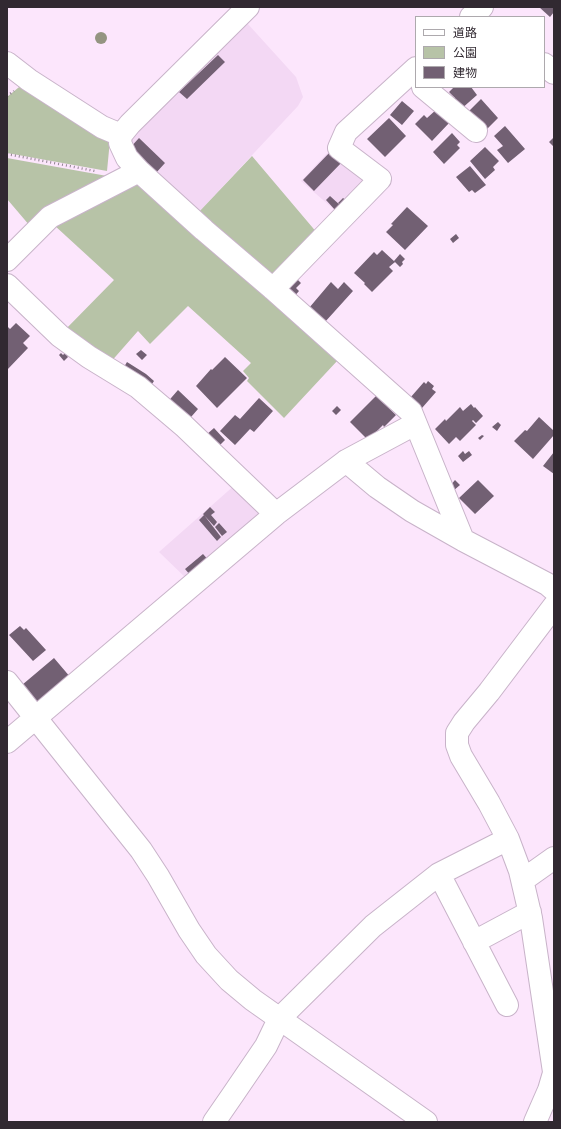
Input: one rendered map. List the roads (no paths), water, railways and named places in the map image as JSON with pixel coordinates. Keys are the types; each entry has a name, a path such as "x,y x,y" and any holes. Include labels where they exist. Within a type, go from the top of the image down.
{"street":[{"path":"248,7 130,124 121,135 120,143 127,158 140,171 204,230 273,289 411,412 463,540"},
{"path":"472,16 483,7 493,16"},
{"path":"7,63 29,80 102,127 121,135"},
{"path":"545,65 554,73"},
{"path":"273,289 380,179 339,148 346,132 415,79"},
{"path":"427,88 476,131"},
{"path":"7,260 50,217 140,171"},
{"path":"7,285 60,336 89,357 138,387 184,426 276,514"},
{"path":"7,742 36,719 276,514 346,461 415,424"},
{"path":"346,461 377,487 412,511 463,540 552,583"},
{"path":"535,1122 549,1090 554,1073 530,912 523,880 508,839 489,803 461,756 457,745 457,733 554,606"},
{"path":"7,682 141,850 158,876 189,930 206,955 229,980 279,1019 426,1122"},
{"path":"214,1122 266,1046 279,1019 373,926 439,874 508,839"},
{"path":"523,880 554,858"},
{"path":"439,874 507,1005"},
{"path":"474,942 530,912"}]}
